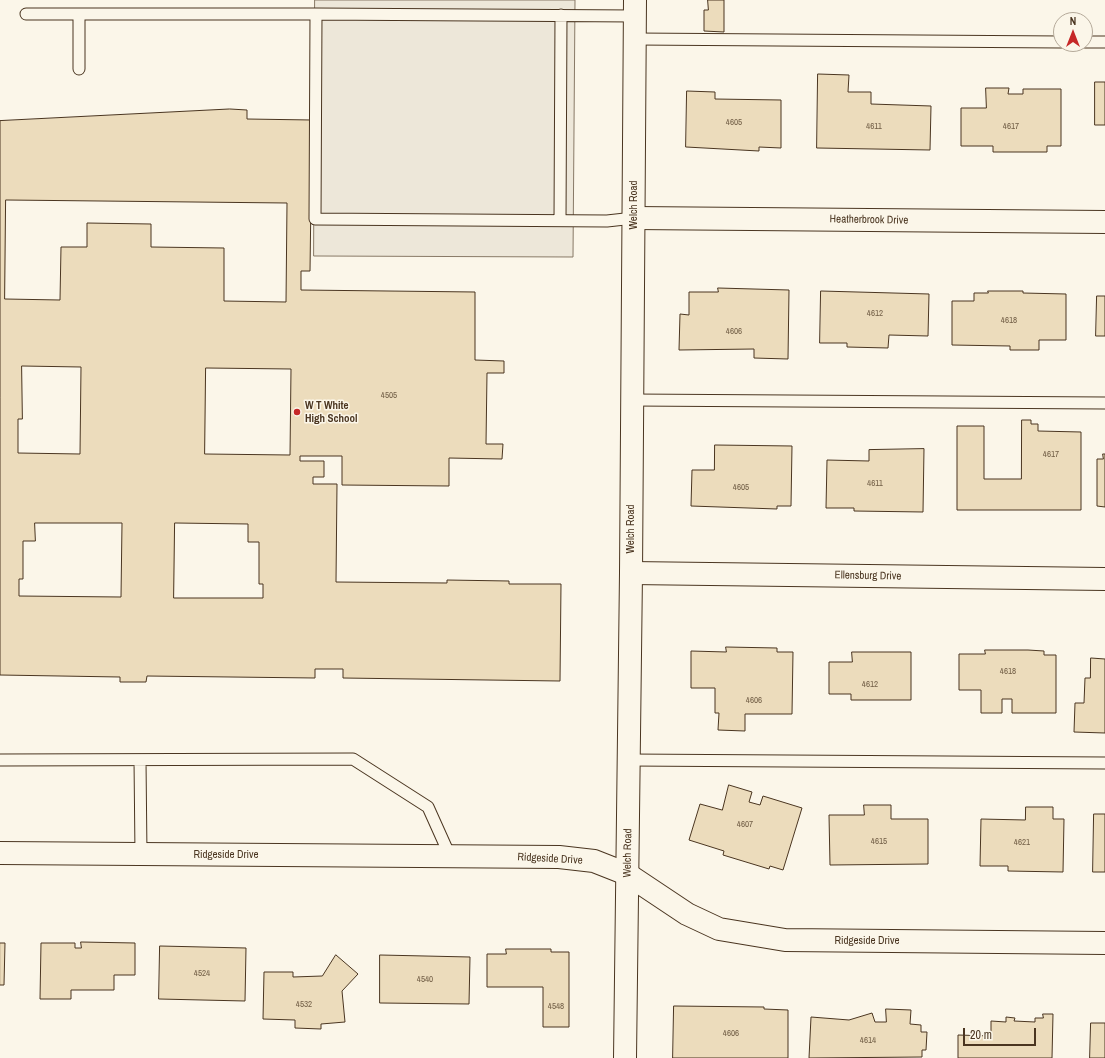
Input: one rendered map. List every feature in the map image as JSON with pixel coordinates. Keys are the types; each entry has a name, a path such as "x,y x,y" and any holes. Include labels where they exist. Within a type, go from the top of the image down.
{"street":[{"name":"Welch Road","path":"625,1058 631,573 635,8"},
{"name":"Heatherbrook Drive","path":"634,218 1105,222"},
{"name":"Ellensburg Drive","path":"631,573 1105,579"},
{"name":"Ridgeside Drive","path":"0,852 559,857 594,861 627,874 687,914 719,929 785,940 1105,943"}],"lane":[{"path":"26,14 561,15 635,8"},
{"path":"79,14 79,69"},
{"path":"316,14 315,219 607,221 634,218"},
{"path":"560,220 561,15"},
{"path":"635,40 1053,42"},
{"path":"1093,42 1105,42"},
{"path":"632,400 1105,403"},
{"path":"0,760 353,759 428,807 450,856"},
{"path":"140,760 141,854"},
{"path":"629,760 1105,763"}],"shaded area":[{"path":"315,0 575,0 573,257 314,256"}],"building":[{"path":"708,0 724,0 724,32 704,31 704,10 708,10"},
{"path":"818,74 849,75 848,92 871,92 871,104 931,106 930,150 817,148"},
{"path":"1095,82 1105,82 1105,125 1095,125"},
{"path":"986,88 1009,88 1008,94 1023,94 1023,89 1061,89 1061,146 1047,146 1047,152 993,152 993,146 961,146 961,108 986,108"},
{"path":"687,91 715,92 715,99 781,100 781,148 759,147 759,151 686,147"},
{"path":"230,109 247,110 247,119 312,120 310,271 301,271 301,290 475,292 475,360 504,361 504,373 487,373 486,444 503,444 502,459 449,458 449,486 342,485 342,456 300,456 300,461 324,461 324,477 313,477 313,484 337,484 336,582 447,583 447,580 509,581 509,584 561,584 560,681 343,678 343,669 315,669 315,678 147,676 146,682 120,682 120,677 0,675 0,121","holes":["6,200 287,203 286,302 224,301 224,248 151,247 151,224 87,223 87,247 61,247 60,300 5,299","22,366 81,367 80,454 18,453 18,419 22,419","206,368 291,369 290,455 205,454","35,523 122,523 121,597 19,596 19,579 23,579 23,541 35,541","175,523 248,524 248,542 259,542 259,584 263,584 263,598 174,598"]},
{"path":"718,288 789,290 788,359 754,358 754,349 679,350 680,314 689,315 689,292 718,292"},
{"path":"821,291 929,294 928,336 889,335 888,348 847,347 847,343 820,343"},
{"path":"988,291 1023,291 1023,293 1066,294 1066,340 1039,340 1039,350 1010,350 1010,346 952,345 952,301 974,301 974,293 988,293"},
{"path":"1097,296 1105,296 1105,336 1096,336"},
{"path":"1022,420 1031,420 1031,424 1038,424 1038,431 1081,432 1081,510 957,510 957,426 984,426 984,479 1021,479"},
{"path":"715,445 792,446 791,506 777,506 777,509 691,506 692,470 714,470"},
{"path":"924,449 923,512 854,511 854,508 826,508 827,460 869,461 869,450"},
{"path":"1103,454 1105,454 1105,507 1097,506 1097,459 1103,459"},
{"path":"726,647 777,648 777,652 793,652 792,714 745,714 745,731 718,730 719,713 715,713 715,688 691,688 691,651 726,652"},
{"path":"985,650 1044,651 1044,655 1056,655 1056,713 1012,713 1012,699 1002,699 1002,713 981,713 981,690 959,690 959,654 985,654"},
{"path":"852,652 911,652 911,700 851,700 851,694 829,694 829,662 852,662"},
{"path":"1091,658 1105,659 1105,733 1074,732 1075,703 1084,703 1085,678 1090,678"},
{"path":"729,785 752,792 749,802 760,805 763,796 802,808 783,870 770,866 769,869 723,855 724,851 689,840 700,804 722,810"},
{"path":"864,805 891,805 891,819 928,819 928,864 830,865 829,815 864,815"},
{"path":"1026,807 1053,807 1053,819 1064,819 1063,872 1008,871 1008,866 980,866 981,819 1025,820"},
{"path":"1094,814 1105,814 1105,872 1093,872"},
{"path":"81,942 135,943 135,975 114,975 114,990 71,990 71,999 40,999 41,943 75,943 75,948 81,948"},
{"path":"0,943 5,943 4,985 0,985"},
{"path":"160,946 246,948 245,1001 159,999"},
{"path":"506,949 551,949 551,952 569,952 569,1027 543,1027 543,987 487,987 487,954 506,954"},
{"path":"336,955 358,974 342,991 345,1022 321,1024 321,1029 295,1028 295,1020 263,1019 264,972 293,972 293,977 322,976"},
{"path":"380,955 470,957 469,1004 380,1003"},
{"path":"674,1006 764,1007 764,1009 788,1010 788,1058 673,1058"},
{"path":"886,1009 911,1010 910,1024 921,1025 921,1032 927,1032 926,1050 922,1050 922,1057 809,1058 811,1017 849,1020 872,1013 875,1022 886,1022"},
{"path":"1043,1014 1053,1014 1052,1058 958,1058 958,1035 991,1036 991,1021 1006,1022 1006,1017 1015,1018 1014,1021 1035,1022 1035,1018 1043,1018"},
{"path":"1091,1023 1105,1023 1105,1058 1090,1058"}],"place":[{"name":"W T White High School","path":"297,412"}]}
